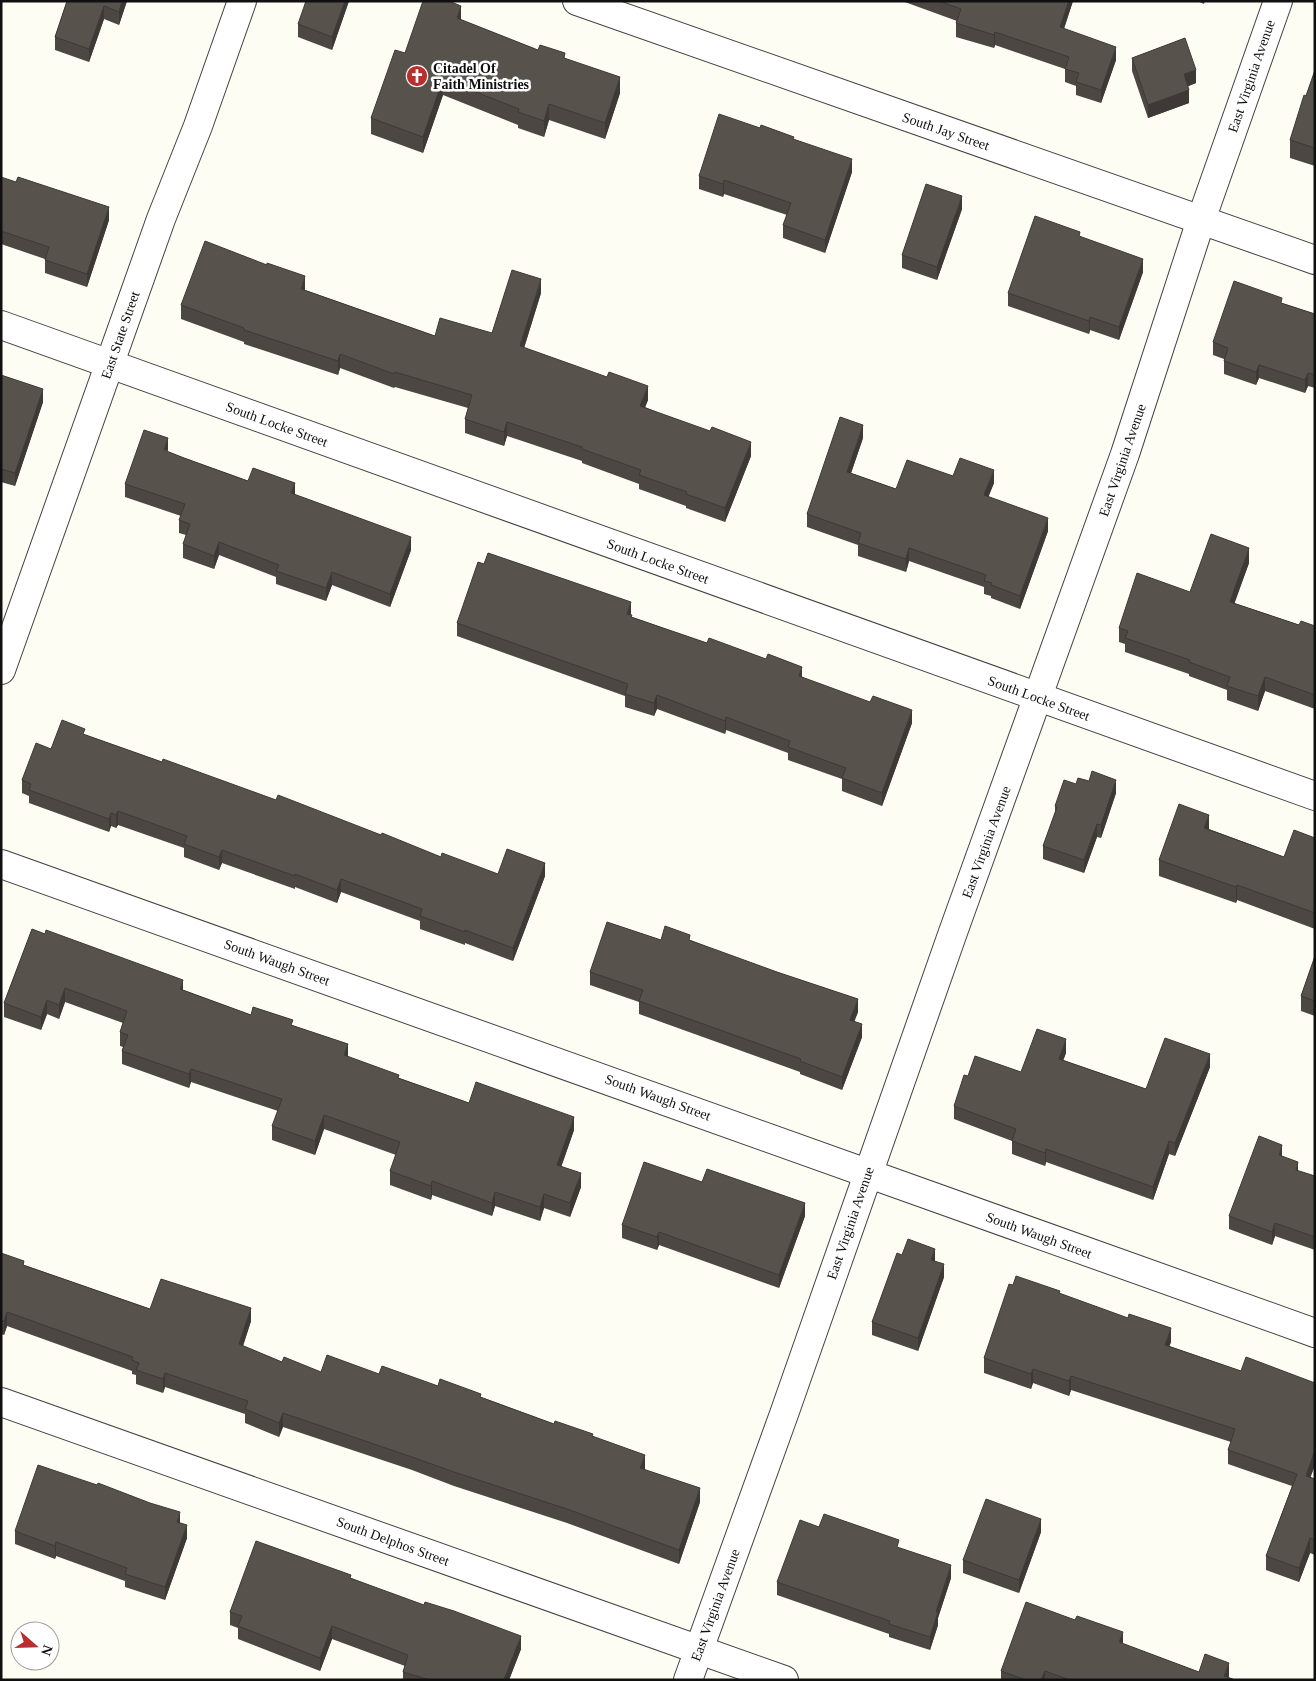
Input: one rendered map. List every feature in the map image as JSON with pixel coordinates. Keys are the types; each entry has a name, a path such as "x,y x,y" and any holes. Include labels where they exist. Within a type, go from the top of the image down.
{"street":[{"name":"East State Street","path":"1,670 161,219 198,126 242,1"},
{"name":"South Jay Street","path":"576,1 1315,260"},
{"name":"East Virginia Avenue","path":"688,1680 1124,454 1201,220 1278,1"},
{"name":"South Locke Street","path":"1,326 1315,796"},
{"name":"South Waugh Street","path":"1,864 1315,1333"},
{"name":"South Delphos Street","path":"1,1402 784,1680"}],"building":[{"path":"67,1 122,1 119,12 104,6 89,49 55,37"},
{"path":"306,1 345,1 332,37 298,24"},
{"path":"423,1 449,1 461,6 457,18 538,50 540,45 565,53 564,58 620,77 605,123 549,104 544,121 518,112 519,109 443,79 423,137 371,118 395,50 405,53"},
{"path":"939,1 1069,1 1060,27 1116,47 1101,90 1076,82 1079,73 1065,69 1069,57 995,32 994,35 956,23 961,9"},
{"path":"1185,38 1196,70 1184,74 1189,90 1148,105 1132,58"},
{"path":"1315,70 1315,148 1290,140 1304,95 1306,96"},
{"path":"719,114 760,128 761,125 794,137 793,139 852,159 825,240 783,225 791,203 724,180 723,184 699,176"},
{"path":"1,177 16,182 18,177 109,207 87,274 45,260 49,247 1,231"},
{"path":"926,184 962,196 937,267 902,255"},
{"path":"1035,216 1080,232 1079,236 1143,259 1119,327 1090,317 1089,321 1008,293"},
{"path":"205,241 267,265 267,263 305,276 301,289 435,336 440,318 492,333 512,270 541,279 520,346 607,377 609,372 648,386 640,406 710,431 712,427 751,442 725,508 639,475 641,470 582,449 582,447 507,422 504,432 465,419 472,395 395,372 394,374 340,354 338,361 244,330 244,328 181,305"},
{"path":"1234,281 1282,298 1281,303 1315,314 1315,375 1308,373 1305,380 1259,365 1256,372 1224,361 1228,348 1213,342"},
{"path":"1,375 43,389 15,473 1,469"},
{"path":"840,417 863,425 847,472 896,489 907,460 953,476 960,458 994,470 984,495 1048,518 1020,596 984,581 986,575 909,548 906,559 858,543 861,533 807,514"},
{"path":"144,430 168,438 164,450 248,481 253,468 295,483 291,493 411,537 390,594 332,572 326,588 276,571 279,565 219,542 214,556 183,544 190,524 179,520 185,504 125,484"},
{"path":"1211,534 1249,548 1230,602 1299,625 1301,621 1315,626 1315,695 1265,677 1258,696 1227,686 1230,677 1189,662 1190,660 1125,638 1128,631 1119,628 1137,573 1190,592"},
{"path":"488,553 631,602 627,614 632,615 631,617 707,643 709,638 766,659 768,654 802,667 799,676 870,702 873,696 912,710 882,793 842,778 846,768 788,747 790,741 726,717 725,721 657,695 654,703 625,694 628,684 457,623 478,562 484,564"},
{"path":"62,720 85,729 83,734 162,762 163,759 276,800 278,795 441,857 442,853 498,874 507,849 545,863 513,948 420,916 422,909 341,879 337,890 222,850 219,857 184,844 187,836 118,811 116,815 111,813 109,819 29,790 31,784 22,780 36,743 51,749"},
{"path":"1092,771 1116,780 1101,825 1097,824 1084,860 1043,846 1057,807 1055,806 1064,780 1076,784 1078,778 1089,781"},
{"path":"1179,804 1209,815 1204,828 1284,857 1294,830 1315,838 1315,913 1159,860"},
{"path":"607,922 661,940 665,926 690,935 689,940 858,999 850,1020 862,1024 842,1077 800,1061 801,1059 639,1001 643,990 590,972"},
{"path":"32,929 45,934 46,930 183,980 180,989 251,1015 253,1007 293,1020 291,1025 348,1044 344,1055 399,1075 398,1078 469,1103 476,1082 574,1117 557,1165 581,1173 570,1203 544,1194 540,1207 495,1192 492,1203 432,1181 431,1186 390,1171 400,1142 324,1115 315,1141 272,1126 282,1099 191,1069 189,1074 122,1051 128,1035 120,1032 127,1011 65,988 59,1005 47,1000 41,1017 4,1003"},
{"path":"1315,956 1315,1001 1301,996"},
{"path":"1037,1029 1066,1039 1059,1059 1146,1089 1165,1038 1210,1054 1175,1143 1169,1141 1153,1187 1046,1149 1045,1153 1012,1141 1016,1129 954,1106 964,1075 968,1076 975,1056 1021,1072"},
{"path":"1259,1136 1282,1145 1279,1155 1298,1162 1296,1170 1315,1176 1315,1237 1275,1223 1272,1232 1229,1216"},
{"path":"644,1162 702,1182 707,1169 805,1203 779,1275 659,1232 657,1237 622,1225"},
{"path":"908,1239 935,1249 931,1260 944,1264 918,1338 872,1322 897,1253 902,1255"},
{"path":"1,1253 24,1261 23,1265 150,1309 161,1279 251,1308 239,1344 282,1362 284,1357 321,1372 327,1355 379,1374 382,1366 438,1386 440,1379 481,1394 480,1397 554,1424 555,1421 593,1434 592,1436 645,1455 640,1468 700,1488 679,1550 567,1509 283,1413 279,1423 245,1409 248,1401 165,1373 163,1379 136,1370 139,1363 132,1360 133,1357 7,1312 4,1321 1,1321"},
{"path":"1016,1276 1128,1318 1129,1314 1171,1328 1165,1345 1241,1371 1246,1357 1315,1383 1315,1450 1306,1476 1315,1479 1315,1540 1310,1538 1299,1568 1266,1556 1297,1474 1228,1450 1235,1429 1071,1376 1069,1381 1033,1369 1031,1374 984,1358 1009,1284 1013,1285"},
{"path":"38,1465 97,1485 98,1483 150,1503 180,1512 177,1522 187,1525 165,1587 125,1574 127,1568 56,1542 55,1546 15,1531"},
{"path":"986,1499 1041,1519 1019,1580 963,1560"},
{"path":"824,1514 899,1540 897,1547 951,1565 930,1637 889,1624 890,1621 777,1582 800,1520 819,1527"},
{"path":"256,1541 351,1575 350,1578 424,1605 425,1602 454,1611 521,1636 504,1680 430,1680 403,1672 408,1655 332,1626 320,1658 238,1626 242,1616 230,1612"},
{"path":"1026,1602 1075,1620 1077,1616 1123,1632 1119,1642 1199,1672 1205,1654 1229,1663 1224,1676 1235,1680 1070,1680 1045,1671 1041,1680 1026,1680 1001,1671"}],"place":[{"name":"Citadel Of Faith Ministries","path":"417,76"}]}
